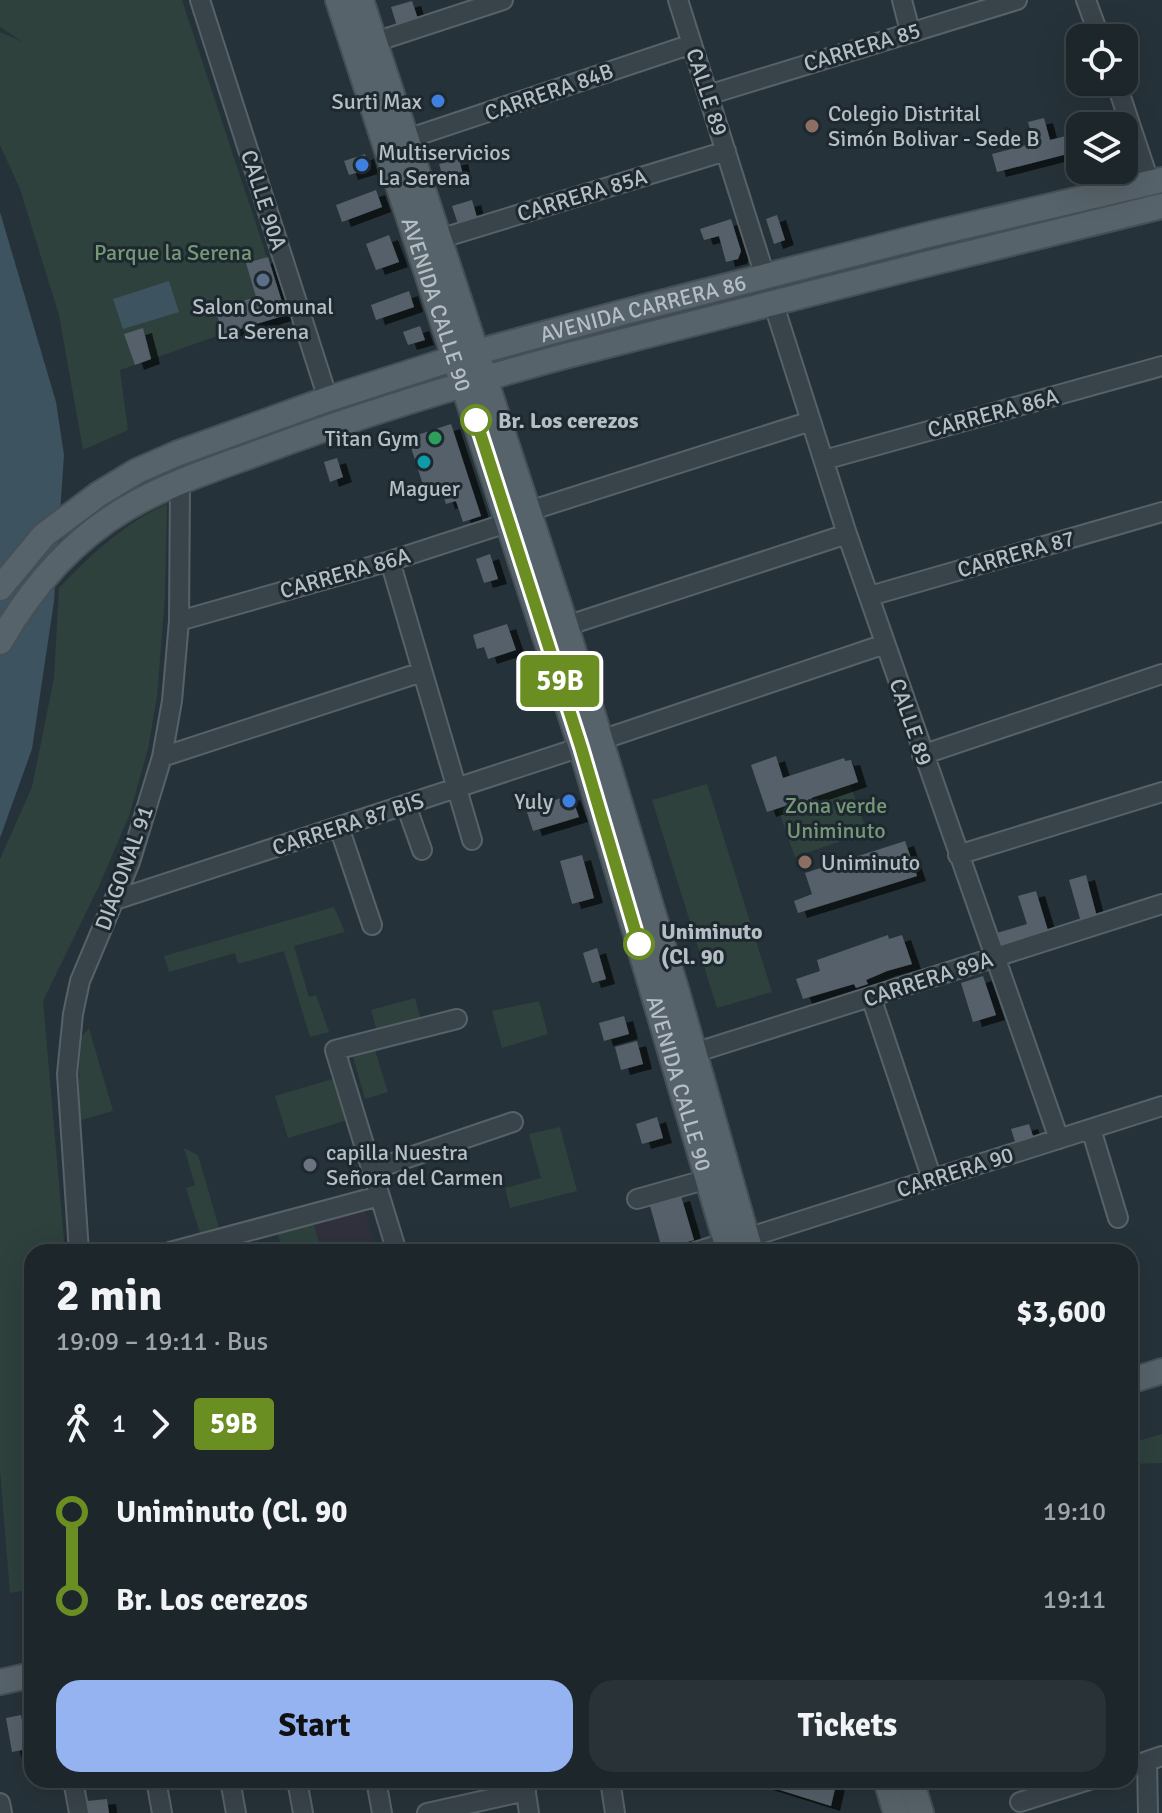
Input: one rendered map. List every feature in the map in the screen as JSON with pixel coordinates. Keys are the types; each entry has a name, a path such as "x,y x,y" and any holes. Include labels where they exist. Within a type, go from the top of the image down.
{"main road":[{"name":"AVENIDA CALLE 90","path":"338,0 475,381 694,1053 739,1244"},
{"name":"AVENIDA CALLE 90","path":"361,0 439,239 466,355"},
{"name":"AVENIDA CARRERA 86","path":"0,588 44,535 99,494 137,471 328,399 466,355 765,276 1156,182"},
{"name":"AVENIDA CARRERA 86","path":"0,642 26,600 63,557 100,525 143,499 180,482 370,412 475,381 773,302 1162,206"},
{"name":"AVENIDA CALLE 90","path":"519,516 566,626 591,744 708,1179 738,1244"},
{"path":"1138,1378 1162,1371"},
{"path":"0,1682 24,1677"},
{"path":"888,1788 896,1813"},
{"path":"913,1788 921,1813"}],"street":[{"name":"CALLE 90A","path":"200,0 328,399"},
{"path":"375,42 503,0"},
{"name":"CALLE 89","path":"678,0 765,276"},
{"path":"902,0 910,31"},
{"name":"CARRERA 85","path":"708,95 1017,0"},
{"path":"1086,0 1095,24"},
{"name":"CARRERA 84B","path":"407,139 692,44"},
{"path":"1122,96 1156,182"},
{"name":"CARRERA 85A","path":"439,239 726,151"},
{"name":"CALLE 89","path":"773,302 922,755 1059,1139"},
{"name":"CARRERA 86A","path":"824,460 1162,366"},
{"name":"CARRERA 86A","path":"179,621 390,561 811,421"},
{"name":"DIAGONAL 91","path":"78,1244 67,1074 73,1014 85,969 138,837 162,757 172,701 179,621 180,482"},
{"name":"CARRERA 87","path":"870,596 1162,512"},
{"path":"566,626 847,534"},
{"path":"390,561 472,840"},
{"name":"CARRERA 87 BIS","path":"115,900 885,644"},
{"path":"162,757 422,672"},
{"path":"922,755 1162,674"},
{"path":"958,855 1162,792"},
{"path":"406,805 422,850"},
{"path":"339,827 372,925"},
{"name":"CARRERA 89A","path":"694,1053 1162,904"},
{"path":"871,997 932,1179"},
{"path":"394,1244 335,1050 457,1019"},
{"name":"CARRERA 90","path":"745,1244 932,1179 1162,1106"},
{"path":"372,1170 513,1122"},
{"path":"1091,1129 1118,1218"},
{"path":"637,1199 708,1179"},
{"path":"200,1244 379,1196"},
{"path":"1146,1761 1148,1813"},
{"path":"74,1788 79,1813"},
{"path":"157,1788 162,1813"},
{"path":"231,1788 236,1813"},
{"path":"298,1788 303,1813"},
{"path":"377,1788 382,1813"},
{"path":"427,1813 514,1788"},
{"path":"525,1788 529,1813"},
{"path":"611,1788 615,1813"},
{"path":"1020,1802 1064,1788"},
{"path":"0,1803 2,1813"}],"shaded area":[{"path":"364,1207 375,1244 320,1244 314,1222"}],"green space":[{"name":"Parque la Serena","path":"0,0 182,0 286,315 120,370 128,430 83,450 59,315 20,189 0,145 0,32 23,42 0,27"},
{"path":"167,504 165,596 157,696 148,749 129,816 43,1001 64,1244 24,1244 24,1590 10,1593 0,1470 0,859 32,787 54,678 59,588 109,541"},
{"path":"707,784 772,992 717,1008 652,800"},
{"name":"Zona verde Uniminuto","path":"850,784 867,832 795,857 778,809 800,801 804,810 814,806 811,798"},
{"path":"334,907 345,932 294,946 309,997 316,995 329,1032 310,1037 284,951 238,964 235,953 169,972 164,956"},
{"path":"415,998 423,1028 379,1039 371,1010"},
{"path":"539,1001 548,1034 502,1048 492,1011"},
{"path":"89,1028 113,1111 78,1121 80,1038"},
{"path":"374,1047 388,1092 365,1099 352,1053"},
{"path":"336,1078 348,1120 288,1138 275,1096"},
{"path":"560,1127 577,1191 510,1208 505,1188 541,1178 529,1134"},
{"path":"184,1148 198,1155 222,1238 203,1243 186,1188 195,1185"},
{"path":"312,1218 320,1244 281,1244 276,1228"},
{"path":"1162,1434 1162,1463 1138,1464 1138,1441"}],"water":[{"path":"0,212 56,402 64,455 54,601 32,749 0,838"},
{"path":"169,281 179,312 123,329 113,299"}],"building":[{"path":"412,1 419,22 398,29 391,7"},
{"path":"1044,118 1050,140 1066,136 1066,154 997,172 992,154 1034,143 1028,122"},
{"path":"365,154 369,169 349,175 344,161"},
{"path":"459,159 463,175 444,180 439,164"},
{"path":"376,190 382,207 342,222 336,205"},
{"path":"472,200 478,221 459,227 452,206"},
{"path":"777,215 785,240 774,244 766,219"},
{"path":"731,219 741,251 738,259 726,262 719,236 704,240 700,229"},
{"path":"389,235 399,262 376,270 366,244"},
{"name":"Salon Comunal La Serena","path":"268,257 286,315 223,334 215,309 256,297 246,263"},
{"path":"409,291 414,307 376,320 371,305"},
{"path":"420,326 425,340 408,345 403,332"},
{"path":"143,328 151,359 135,365 124,334"},
{"path":"451,424 481,516 463,522 456,501 446,504 440,485 425,491 408,438"},
{"path":"337,458 343,477 330,482 324,462"},
{"path":"490,554 498,579 484,583 476,559"},
{"path":"507,624 516,650 488,659 484,647 477,649 473,635"},
{"path":"776,756 783,778 844,758 845,761 851,760 858,782 811,798 814,807 803,810 800,801 767,812 751,765"},
{"path":"571,795 579,817 533,831 526,809"},
{"path":"905,841 917,876 798,913 794,901 812,894 805,873"},
{"path":"582,855 594,898 572,904 560,861"},
{"path":"1086,875 1097,917 1081,922 1069,880"},
{"path":"1036,891 1049,934 995,950 990,935 1027,924 1018,896"},
{"path":"888,935 889,939 902,935 912,964 866,980 868,984 856,988 854,984 803,999 796,979 820,971 817,960"},
{"path":"597,948 606,979 592,983 583,953"},
{"path":"983,976 996,1015 973,1022 961,983"},
{"path":"624,1016 629,1034 604,1041 599,1023"},
{"path":"637,1041 643,1064 621,1070 615,1047"},
{"path":"657,1117 663,1138 642,1144 636,1124"},
{"path":"1029,1124 1033,1136 1030,1141 1016,1145 1011,1129"},
{"path":"681,1196 694,1240 661,1244 650,1206"},
{"path":"21,1715 24,1750 12,1752 6,1718"},
{"path":"774,1788 835,1788 831,1806"},
{"path":"107,1799 109,1813 89,1813 87,1801"}],"bus line":[{"name":"59B","path":"476,420 581,747 639,944"}],"place":[{"name":"Surti Max","path":"438,101"},
{"name":"Colegio Distrital Simón Bolivar - Sede B","path":"812,126"},
{"name":"Multiservicios La Serena","path":"362,165"},
{"name":"Salon Comunal La Serena","path":"263,280"},
{"name":"Br. Los cerezos","path":"476,420"},
{"name":"Titan Gym","path":"435,438"},
{"name":"Maguer","path":"424,462"},
{"name":"Yuly","path":"569,801"},
{"name":"Uniminuto","path":"805,862"},
{"name":"Uniminuto (Cl. 90","path":"639,944"},
{"name":"capilla Nuestra Señora del Carmen","path":"310,1165"}]}
